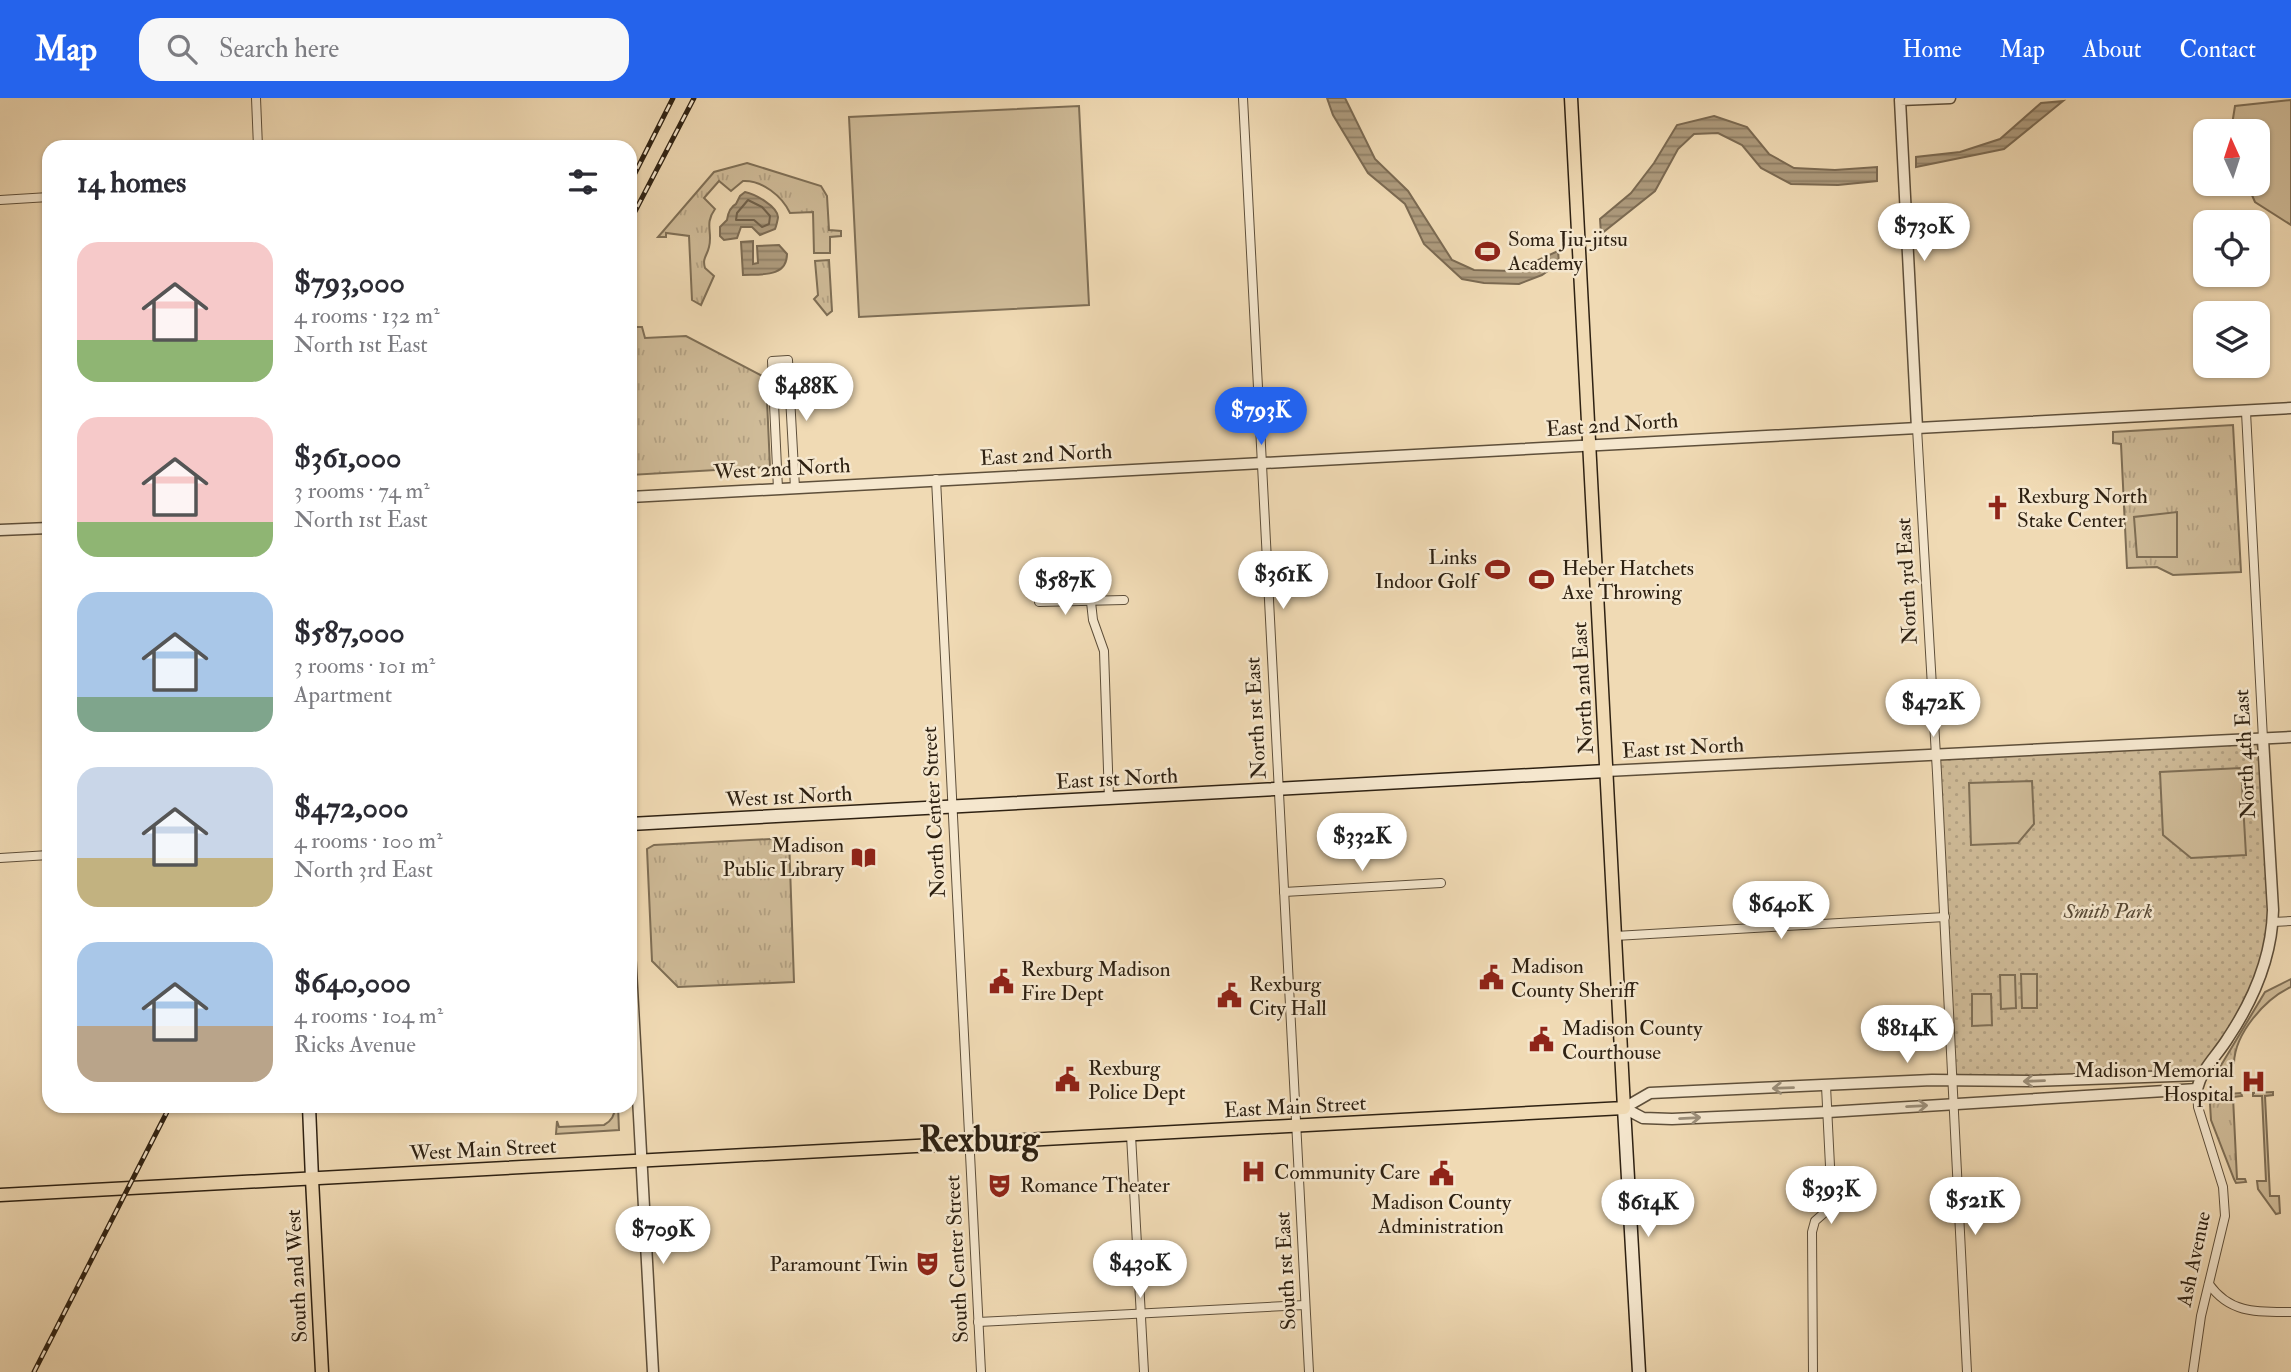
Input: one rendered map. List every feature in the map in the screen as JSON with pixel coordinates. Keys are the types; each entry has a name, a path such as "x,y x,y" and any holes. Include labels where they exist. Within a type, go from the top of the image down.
{"main road":[{"name":"North 2nd East","path":"1571,98 1624,1108"},
{"name":"East 1st North","path":"951,808 1606,771"},
{"name":"West 1st North","path":"637,824 951,808"},
{"name":"East Main Street","path":"968,1143 1624,1108"},
{"path":"1624,1108 1639,1372"},
{"path":"309,1113 312,1179"},
{"name":"West Main Street","path":"0,1195 968,1143"},
{"name":"South 2nd West","path":"312,1179 322,1372"}],"street":[{"path":"256,98 258,140"},
{"name":"North 1st East","path":"1243,98 1296,1126"},
{"path":"1900,99 1950,98"},
{"name":"North 3rd East","path":"1900,99 1967,1372"},
{"path":"0,200 42,197"},
{"path":"778,489 772,361 788,360 795,488"},
{"name":"East 2nd North","path":"936,479 2291,408"},
{"name":"North 4th East","path":"2201,1075 2250,1003 2262,974 2273,922 2246,412"},
{"name":"West 2nd North","path":"637,497 936,479"},
{"name":"North Center Street","path":"936,479 968,1143"},
{"path":"0,530 42,528"},
{"path":"1039,603 1124,600"},
{"path":"1091,602 1093,620 1104,651 1110,799"},
{"name":"East 1st North","path":"1606,771 2291,737"},
{"path":"0,858 42,855"},
{"path":"1284,892 1441,883"},
{"path":"1615,936 1944,917"},
{"path":"2273,922 2291,921"},
{"name":"East Main Street","path":"1624,1108 1650,1093 1932,1080 2201,1075"},
{"name":"Ash Avenue","path":"2193,1372 2199,1327 2223,1231 2225,1204 2223,1187 2196,1102 2201,1075"},
{"path":"637,1085 653,1372"},
{"path":"1813,1372 1812,1231 1815,1221 1832,1206 1826,1086"},
{"name":"East Main Street","path":"1624,1108 1643,1118 1672,1119 1828,1112 2197,1088"},
{"name":"South 1st East","path":"1296,1126 1309,1372"},
{"path":"1131,1135 1144,1372"},
{"name":"South Center Street","path":"968,1143 981,1372"},
{"path":"2209,1284 2224,1301 2233,1306 2264,1312 2291,1312"},
{"path":"978,1322 1305,1305"}],"green space":[{"path":"2291,100 2291,225 2255,202 2252,196 2270,196 2270,119 2233,119 2235,106"},
{"path":"1079,106 1089,305 859,317 849,117"},
{"path":"747,163 821,186 827,196 829,230 841,231 841,236 830,237 830,253 814,253 813,212 790,213 777,195 757,183 743,181 731,191 719,181 704,198 715,209 710,219 710,242 704,262 705,268 714,276 701,305 692,300 689,236 666,233 666,237 658,237 714,172"},
{"path":"829,260 832,311 827,315 814,299 818,295 815,261"},
{"path":"637,327 642,327 645,338 686,336 766,378 770,467 637,475"},
{"path":"2233,425 2241,572 2173,575 2157,567 2127,568 2121,444 2113,443 2113,432"},
{"path":"2177,512 2177,557 2137,557 2134,517"},
{"name":"Smith Park","path":"2263,739 2271,872 2267,952 2227,1040 2197,1072 1953,1081 1936,755"},
{"path":"2241,768 2246,855 2191,858 2163,835 2160,772"},
{"path":"2032,781 2034,824 2018,843 1971,845 1969,783"},
{"path":"789,838 794,982 678,987 652,961 647,849 654,845"},
{"path":"2021,974 2037,974 2037,1008 2022,1008"},
{"path":"2000,975 2015,975 2016,1008 2001,1009"},
{"path":"2291,979 2291,987 2271,1000 2253,1018 2240,1040 2234,1063 2226,1071 2220,1072 2218,1070 2265,992"},
{"path":"1972,994 1991,994 1992,1025 1972,1026"},
{"path":"2273,1092 2273,1095 2265,1096 2270,1196 2279,1196 2280,1213 2276,1214 2258,1189 2257,1181 2266,1181 2262,1096 2253,1096 2253,1093"},
{"path":"2241,1093 2242,1096 2233,1097 2237,1179 2245,1179 2246,1182 2236,1183 2211,1120 2210,1104 2215,1095"},
{"path":"614,1113 618,1113 619,1130 556,1134 557,1121 559,1127 604,1125"}],"water":[{"path":"1327,98 1345,98 1375,159 1408,191 1452,260 1474,270 1514,271 1558,251 1559,263 1542,275 1519,284 1462,279 1424,244 1405,204 1368,173 1333,115"},
{"path":"2063,101 2004,149 1916,167 1916,157 1960,152 2000,139 2041,103"},
{"path":"1714,116 1747,127 1769,154 1794,168 1835,170 1877,167 1877,181 1838,185 1791,184 1761,168 1742,145 1718,133 1694,134 1678,149 1655,191 1601,234 1600,219 1631,193 1654,163 1677,125"},
{"path":"745,192 760,198 774,209 778,217 775,229 760,235 752,227 741,227 737,238 724,240 720,236 720,227"},
{"path":"753,241 753,264 758,263 757,246 779,245 787,254 783,267 771,273 743,275 741,242"}],"railway":[{"path":"637,169 673,98"},
{"path":"637,208 694,98"},
{"path":"34,1372 166,1113"}],"place":[{"name":"Soma Jiu-jitsu Academy","path":"1488,251"},
{"name":"Rexburg North Stake Center","path":"1997,508"},
{"name":"Links Indoor Golf","path":"1497,569"},
{"name":"Heber Hatchets Axe Throwing","path":"1542,580"},
{"name":"Madison Public Library","path":"864,857"},
{"name":"Madison County Sheriff","path":"1491,978"},
{"name":"Rexburg Madison Fire Dept","path":"1001,981"},
{"name":"Rexburg City Hall","path":"1229,996"},
{"name":"Madison County Courthouse","path":"1542,1040"},
{"name":"Rexburg Police Dept","path":"1068,1080"},
{"name":"Madison Memorial Hospital","path":"2254,1082"},
{"name":"Community Care","path":"1254,1172"},
{"name":"Madison County Administration","path":"1441,1173"},
{"name":"Romance Theater","path":"1000,1185"},
{"name":"Paramount Twin","path":"928,1264"}],"district":[{"name":"Rexburg","path":"979,1140"}]}
